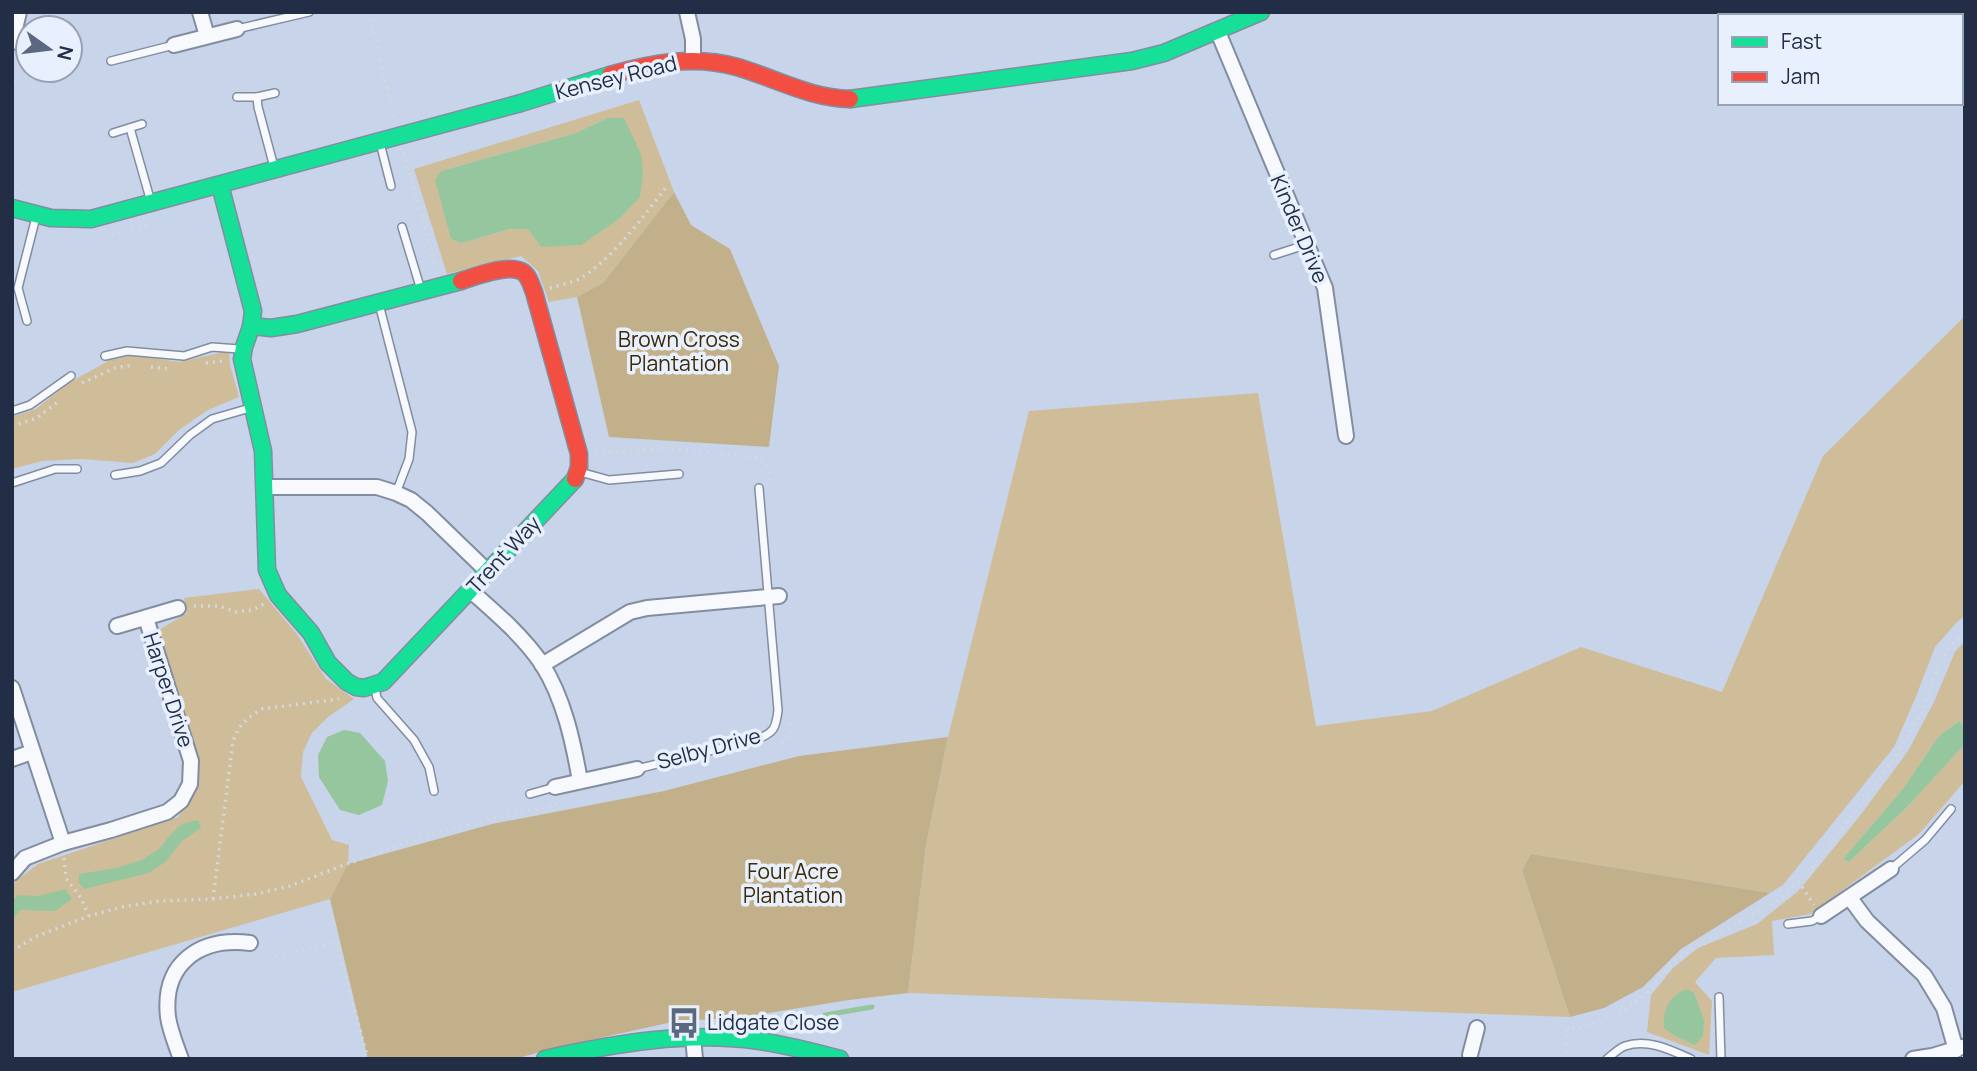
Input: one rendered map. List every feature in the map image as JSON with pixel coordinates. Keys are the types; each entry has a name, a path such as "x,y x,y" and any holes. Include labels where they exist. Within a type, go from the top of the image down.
{"street":[{"path":"12,42 19,12"},
{"path":"200,12 206,36"},
{"path":"687,12 694,40 693,60"},
{"name":"Kensey Road","path":"12,208 37,217 58,220 91,219 527,102 668,61 693,60 737,66 813,94 835,99 855,99 1132,61 1164,53 1261,12"},
{"path":"174,45 237,29"},
{"name":"Kinder Drive","path":"1218,32 1325,288 1346,436"},
{"path":"220,185 253,311 242,354 245,378 263,451 267,570 278,595 311,633 328,663 356,687 374,686"},
{"path":"251,326 271,328 297,324 508,268 520,270 527,275 534,292 579,454 579,472"},
{"name":"Trent Way","path":"374,686 383,682 471,591 579,472"},
{"path":"265,487 377,487 396,493 411,500 427,513 488,572"},
{"path":"471,591 506,623 542,665 567,720 580,781"},
{"path":"542,665 630,612 647,608 773,597"},
{"name":"Harper Drive","path":"117,626 177,608"},
{"name":"Harper Drive","path":"12,873 25,858 63,843 167,812 181,801 190,784 191,761 146,618"},
{"path":"12,688 63,843"},
{"path":"12,758 33,752"},
{"path":"555,787 637,769"},
{"path":"1821,916 1891,869"},
{"path":"1850,898 1867,921 1924,975 1944,1008 1960,1048 1913,1059"},
{"path":"181,1059 168,1020 167,1006 179,965 204,948 231,941 250,943"},
{"path":"1473,1058 1477,1028"},
{"path":"545,1059 590,1048 693,1037 759,1041 840,1059"},
{"path":"693,1037 695,1059"}],"lane":[{"path":"237,29 309,12"},
{"path":"111,61 174,45"},
{"path":"237,97 275,93"},
{"path":"257,96 274,170"},
{"path":"113,133 142,124"},
{"path":"130,128 151,204"},
{"path":"379,141 391,186"},
{"path":"27,321 18,288 37,217"},
{"path":"402,227 421,292"},
{"path":"1274,256 1305,245"},
{"path":"379,304 412,432 409,459 396,493"},
{"path":"105,356 127,351 184,356 212,347 242,354"},
{"path":"12,411 30,405 71,376"},
{"path":"115,475 141,471 161,463 190,435 212,419 254,406"},
{"path":"12,483 55,469 77,469"},
{"path":"579,472 609,480 680,474"},
{"name":"Selby Drive","path":"637,769 757,739 768,735 776,725 778,710 773,597 759,488"},
{"path":"374,686 377,698 414,740 429,767 434,791"},
{"path":"530,794 555,787"},
{"path":"1891,869 1925,840 1951,809"},
{"path":"1788,924 1821,916"},
{"path":"1719,997 1721,1059"},
{"path":"1606,1059 1625,1046 1644,1043 1668,1048 1691,1059"}],"path":[{"path":"534,292 579,279 606,258 667,186"},
{"path":"197,366 242,354"},
{"path":"74,386 115,368 137,364"},
{"path":"149,366 173,369"},
{"path":"12,426 37,418 66,394"},
{"path":"579,454 673,448 759,458 768,467 770,493"},
{"path":"177,608 202,605 219,606 236,612 252,610 278,595"},
{"path":"1567,1059 1567,1029 1582,1027 1617,1014 1642,998 1668,968 1693,947 1778,901 1816,864 1885,772 1923,711 1937,668 1949,647 1965,631"},
{"path":"213,899 233,741 239,728 262,709 351,697 356,687"},
{"path":"769,747 782,743 791,730 790,717"},
{"path":"12,951 35,937 89,916 122,907 159,901 256,894 290,886 433,833 559,803"},
{"path":"63,843 66,878 89,916"},
{"path":"1798,881 1821,916"},
{"path":"250,943 272,957 336,942 368,1059"}],"shaded area":[{"path":"639,100 674,192 603,283 577,297 549,302 538,271 521,256 447,274 414,169","holes":["607,118 632,139 641,154 541,247 529,229 510,229 462,243 441,171 576,133"]},
{"path":"607,118 624,118 641,154 643,172 640,197 619,219 581,245 541,247 528,229 510,229 462,243 451,239 435,180 441,171 576,133"},
{"path":"1965,316 1965,616 1935,647 1894,747 1783,885 1770,893 1531,854 1522,870 1570,1017 908,993 926,845 948,737 1029,411 1258,393 1316,726 1432,711 1581,647 1722,692 1823,456"},
{"path":"229,351 239,397 208,410 180,429 155,454 133,463 81,459 42,461 12,469 12,417 36,409 67,384 110,360 133,355 179,362"},
{"path":"259,589 296,633 326,679 354,699 328,717 312,733 303,752 301,777 332,840 349,845 348,864 330,899 12,992 12,887 16,881 38,864 178,817 197,789 196,762 159,630 187,613 184,598"},
{"path":"1965,641 1965,729 1959,721 1939,736 1902,790 1843,859 1849,862 1910,804 1965,744 1965,781 1919,834 1810,914 1772,921 1774,955 1716,958 1695,982 1712,1001 1709,1055 1647,1032 1651,995 1673,968 1698,948 1757,924 1797,892 1859,817 1908,751 1934,702 1955,652"},
{"path":"1959,721 1965,729 1965,744 1910,804 1849,862 1843,859 1902,790 1939,736"},
{"path":"344,730 360,733 385,761 388,781 382,805 359,815 340,810 319,777 318,755 327,737"},
{"path":"198,820 201,828 182,841 165,862 149,873 84,889 79,883 79,874 116,868 142,860 159,849 182,824"},
{"path":"66,889 72,899 55,911 20,910 12,921 12,901 18,895 38,896"},
{"path":"1686,989 1694,993 1704,1020 1703,1036 1695,1045 1664,1028 1664,1015 1668,1005"}],"green space":[{"name":"Brown Cross Plantation","path":"674,192 691,225 730,249 779,366 769,447 609,437 577,297 603,283"},
{"name":"Four Acre Plantation","path":"948,737 926,845 908,993 737,1018 677,1021 515,1059 368,1059 330,899 348,864 492,824 664,791 799,756"},
{"path":"1531,854 1770,893 1681,949 1643,987 1604,1008 1570,1017 1522,870"}],"waterway":[{"path":"825,1015 872,1007"}],"traffic: fast":[{"path":"850,99 1132,61 1164,53 1261,12"},
{"path":"12,208 51,218 91,219 521,103 610,75"},
{"path":"220,185 253,311 242,359 263,451 267,570 278,595 311,633 328,663 347,682 364,688 383,682 575,479"},
{"path":"251,326 271,328 297,324 461,281"},
{"path":"545,1059 652,1040 706,1037 770,1043 840,1059"}],"traffic: jam":[{"path":"610,75 657,64 705,61 737,67 820,95 850,99"},
{"path":"461,281 492,271 510,269 523,272 528,278 579,454 575,479"}],"place":[{"name":"Lidgate Close","path":"684,1023"}]}
